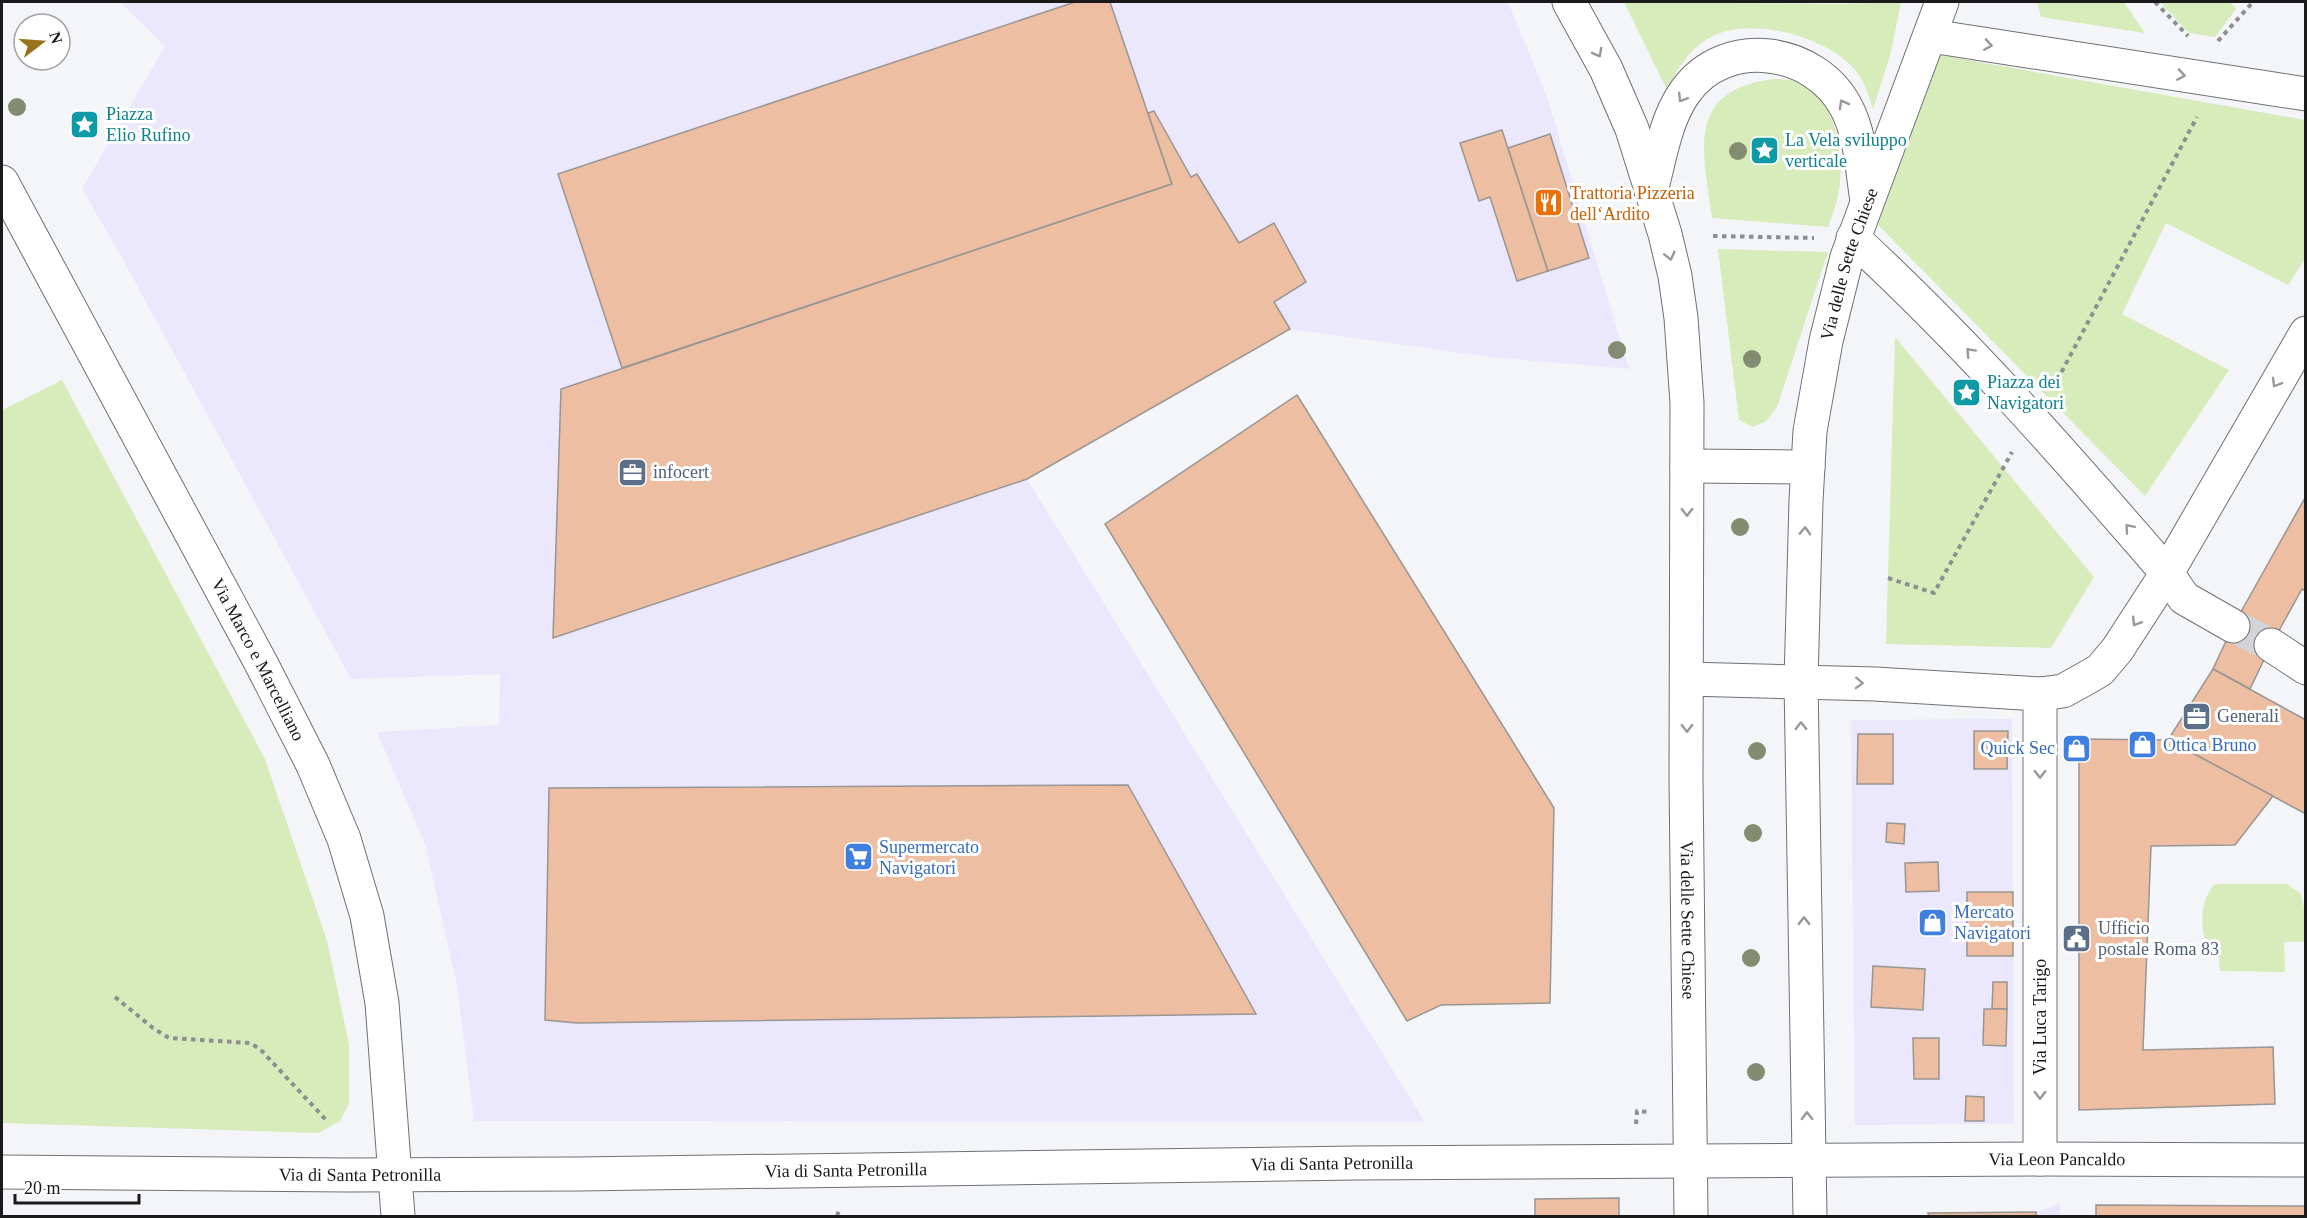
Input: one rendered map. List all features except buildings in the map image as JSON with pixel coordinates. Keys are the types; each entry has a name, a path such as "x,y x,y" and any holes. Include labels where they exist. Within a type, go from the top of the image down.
{"street":[{"name":"Via delle Sette Chiese","path":"1569,2 1606,69 1632,129 1665,234 1675,276 1681,318 1686,392 1687,466 1691,1216"},
{"name":"Via delle Sette Chiese","path":"1810,1216 1800,681 1808,466 1813,411 1837,292 1853,238 1942,2"},
{"path":"1930,36 2306,94"},
{"path":"1652,191 1671,120 1686,91 1709,68 1735,57 1762,55 1800,64 1815,73 1836,91 1852,123 1867,201"},
{"name":"Via Marco e Marcelliano","path":"2,182 262,664 313,765 338,822 361,893 377,967 384,1026 398,1216"},
{"path":"1853,238 1898,278 1987,369 2167,573 2184,598 2233,626"},
{"path":"1687,679 1800,681 2040,694 2068,689 2100,670 2118,650 2167,573 2306,333"},
{"path":"1687,466 1808,466"},
{"path":"2271,645 2306,668"},
{"name":"Via Luca Tarigo","path":"2040,694 2040,1159"},
{"name":"Via Leon Pancaldo","path":"1808,1162 2040,1159 2306,1160"},
{"path":"1690,1163 1808,1162"},
{"name":"Via di Santa Petronilla","path":"2,1172 395,1175 822,1172 1368,1163 1690,1163"}],"path":[{"path":"2155,2 2191,39"},
{"path":"2213,47 2253,2"},
{"path":"2048,397 2199,112"},
{"path":"1713,236 1815,238"},
{"path":"1888,578 1934,593 2011,453"},
{"path":"115,997 169,1038 250,1042 260,1049 328,1122"},
{"path":"1636,1127 1637,1111 1648,1112"}],"shaded area":[{"path":"120,2 1508,2 1547,97 1629,369 1490,357 1290,329 1027,479 1425,1122 474,1121 457,985 425,844 377,732 499,725 500,674 351,679 121,256 82,189 165,46"},
{"name":"Mercato Navigatori","path":"2012,719 2014,1124 1855,1125 1851,720"},
{"path":"2060,1203 2060,1216 1929,1216 1928,1213 2036,1212"}],"green space":[{"path":"1624,2 1842,4 1901,2 1891,52 1873,109 1862,80 1856,71 1828,48 1790,34 1750,28 1715,35 1699,45 1686,58 1667,90"},
{"path":"2037,2 2124,2 2145,33 2041,17"},
{"path":"2160,2 2230,2 2236,9 2215,37 2189,33"},
{"path":"1940,55 2305,120 2305,259 2288,285 2166,223 2122,314 2229,370 2145,496 1878,225"},
{"path":"1774,79 1798,81 1810,87 1826,106 1836,131 1840,157 1840,182 1836,205 1828,227 1712,218 1704,147 1706,128 1713,110 1726,96 1745,85"},
{"path":"1718,249 1828,252 1777,407 1766,421 1753,427 1739,420"},
{"path":"1895,337 2094,577 2051,648 1886,644"},
{"path":"62,380 265,759 327,941 349,1044 349,1104 340,1121 318,1133 2,1123 2,410"},
{"path":"2287,884 2301,894 2304,908 2304,942 2284,942 2285,972 2220,971 2218,947 2207,944 2202,922 2206,898 2214,885"}],"tunnel":[{"path":"2233,626 2271,645"}],"place":[{"name":"Piazza Elio Rufino","path":"85,124"},
{"name":"La Vela sviluppo verticale","path":"1764,150"},
{"name":"Trattoria Pizzeria dell‘Ardito","path":"1549,203"},
{"name":"Piazza dei Navigatori","path":"1966,392"},
{"name":"infocert","path":"632,472"},
{"name":"Generali","path":"2196,716"},
{"name":"Ottica Bruno","path":"2142,745"},
{"name":"Quick Sec","path":"2076,748"},
{"name":"Supermercato Navigatori","path":"858,857"},
{"name":"Mercato Navigatori","path":"1933,922"},
{"name":"Ufficio postale Roma 83","path":"2077,938"}]}
